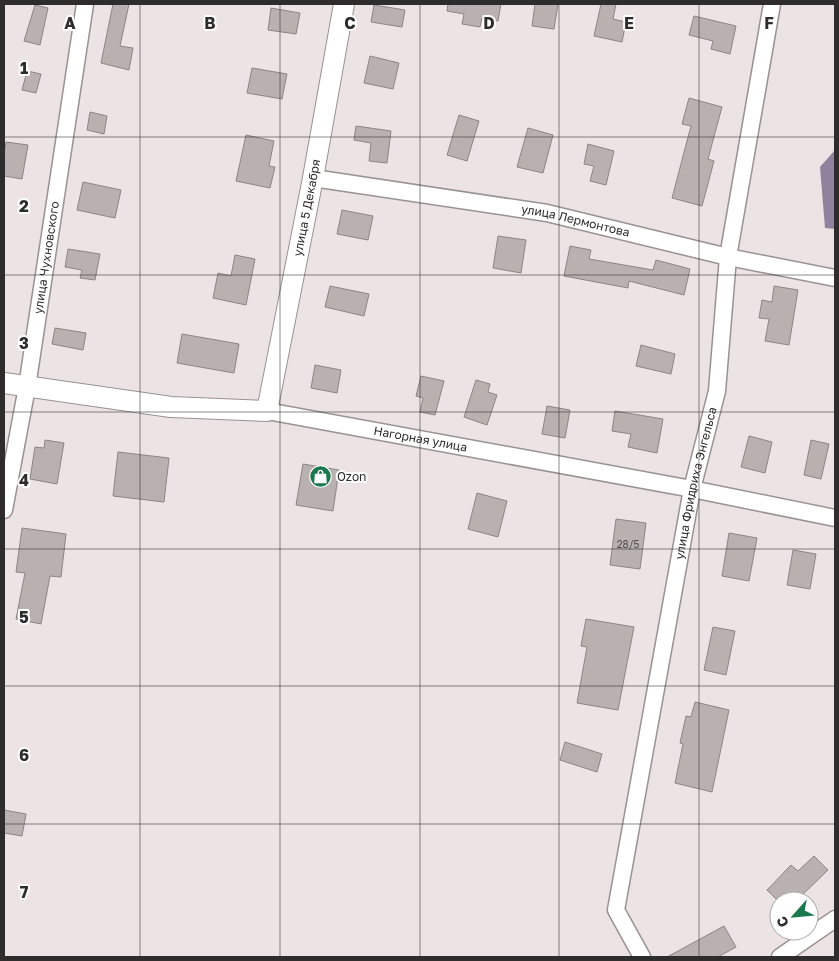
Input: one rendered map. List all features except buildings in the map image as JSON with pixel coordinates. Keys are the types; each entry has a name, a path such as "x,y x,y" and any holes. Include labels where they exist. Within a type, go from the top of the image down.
{"street":[{"name":"улица Чухновского","path":"4,510 27,387 85,4"},
{"name":"улица 5 Декабря","path":"267,411 313,178 344,4"},
{"name":"улица Фридриха Энгельса","path":"642,957 616,910 692,489 717,391 728,257 772,4"},
{"name":"улица Лермонтова","path":"313,178 547,213 728,257 835,278"},
{"name":"Нагорная улица","path":"4,383 171,407 267,411 692,489 835,518"},
{"path":"780,957 835,919"}],"shaded area":[{"path":"835,150 835,229 825,228 820,167"}],"place":[{"name":"Ozon","path":"321,477"}]}
